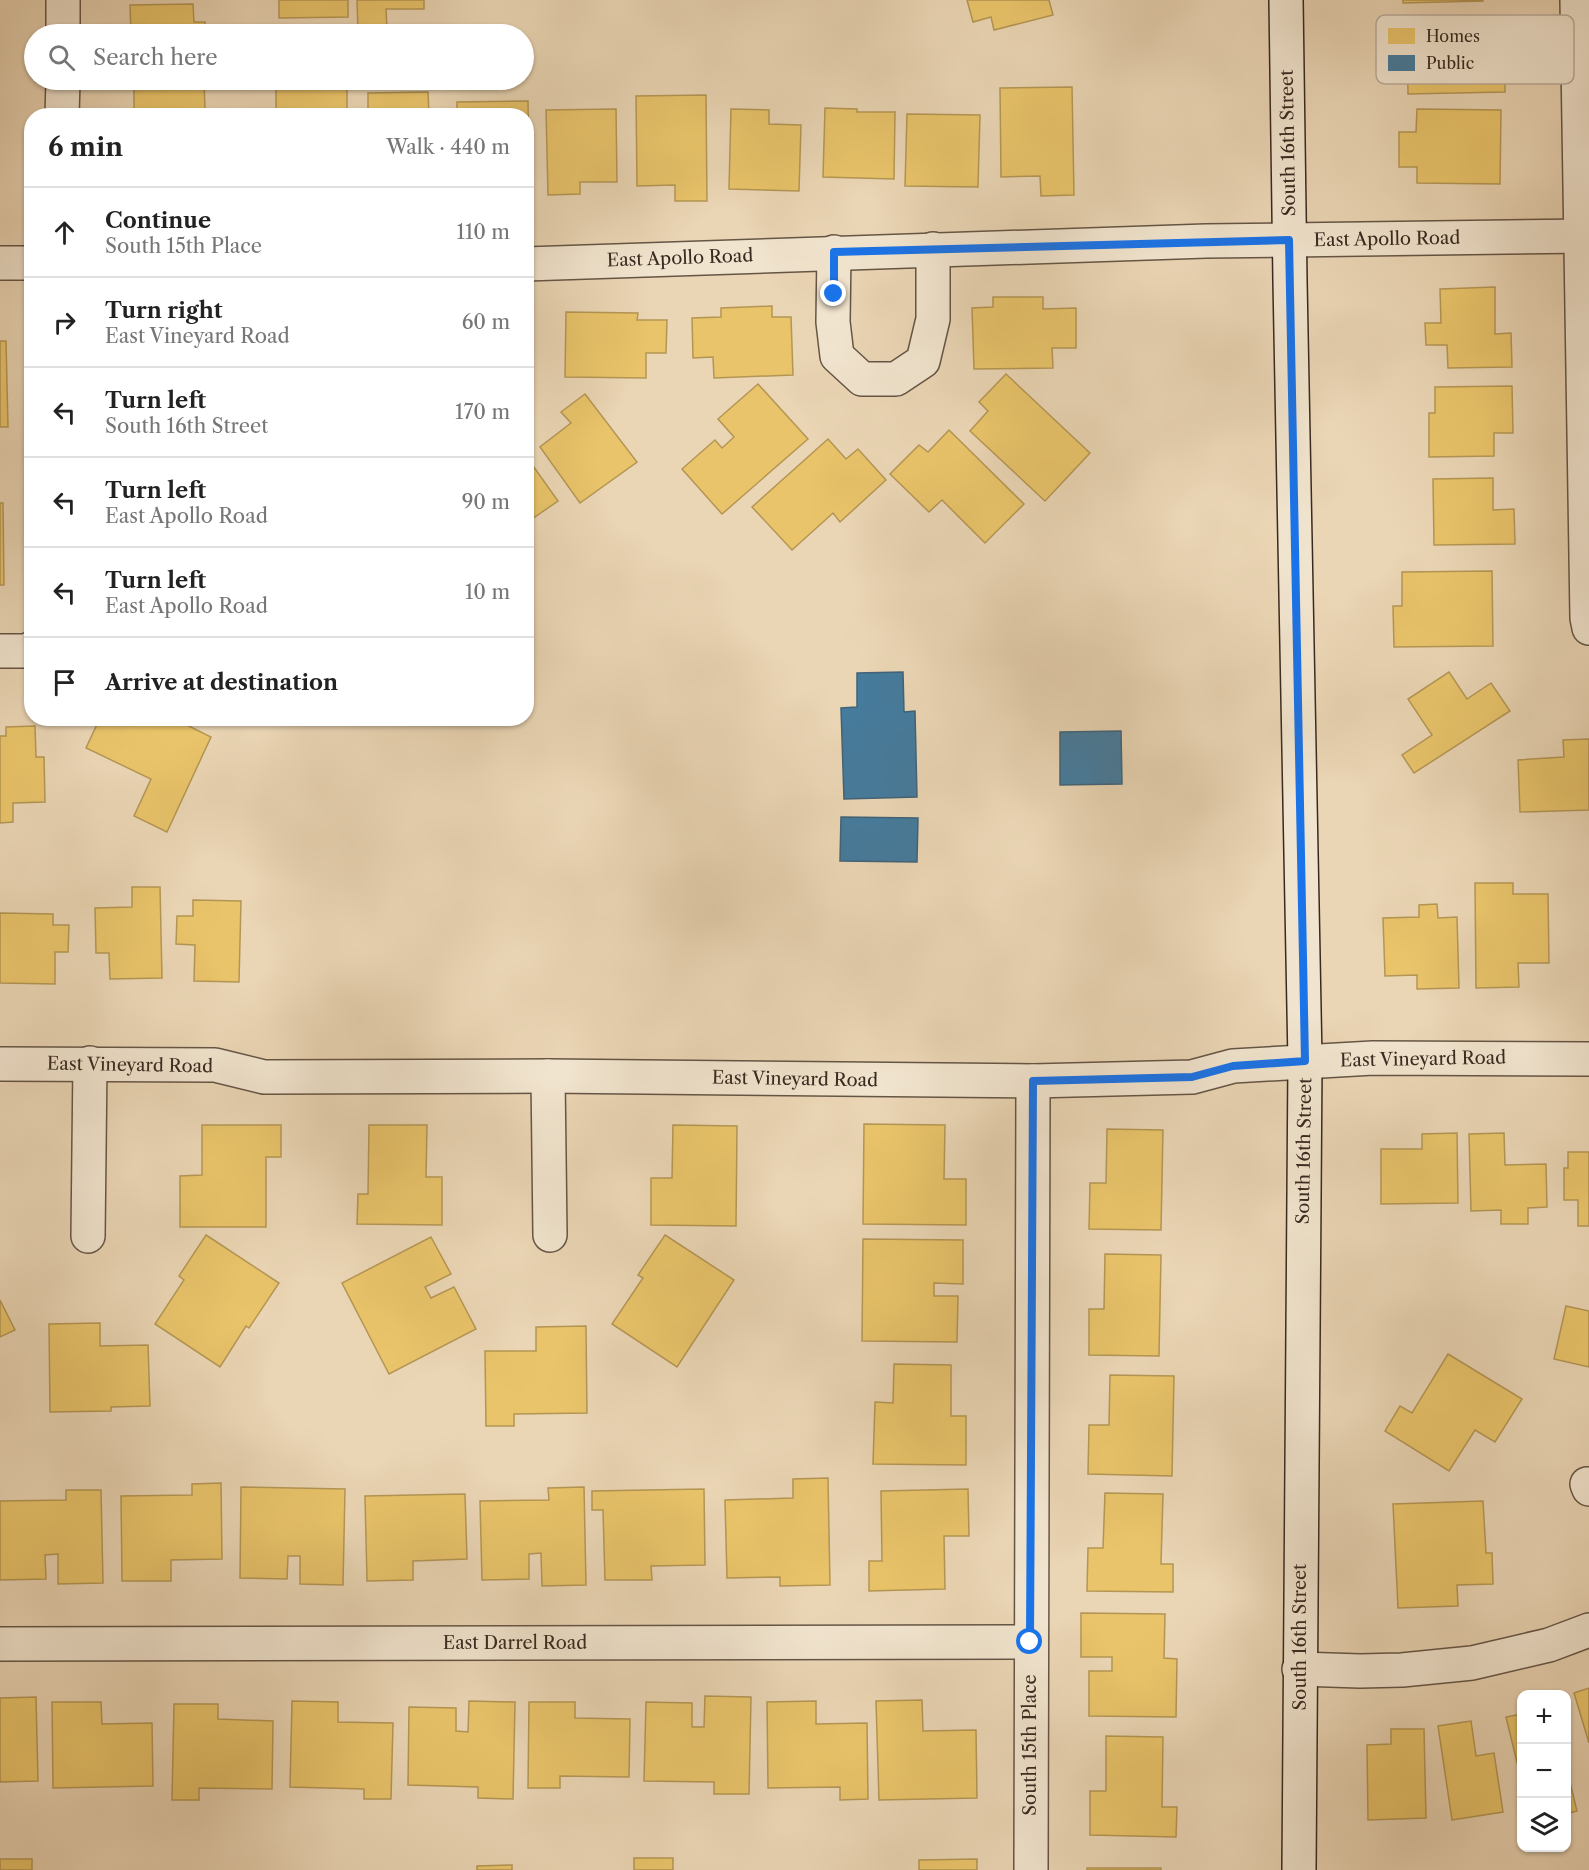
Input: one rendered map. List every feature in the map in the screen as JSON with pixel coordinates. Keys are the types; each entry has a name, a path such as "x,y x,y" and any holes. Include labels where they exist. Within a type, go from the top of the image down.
{"street":[{"path":"63,0 63,24"},
{"name":"South 16th Street","path":"1286,0 1305,1061 1299,1870"},
{"path":"1577,0 1585,236 1589,628"},
{"path":"62,108 63,90"},
{"name":"East Apollo Road","path":"534,264 933,249 1289,240 1585,236"},
{"path":"834,252 833,322 837,356 862,379 896,379 924,361 933,319 933,249"},
{"path":"0,263 24,263"},
{"path":"0,651 24,651"},
{"name":"East Vineyard Road","path":"0,1064 215,1065 264,1077 548,1076 1033,1081 1192,1077 1233,1066 1373,1058 1589,1059"},
{"path":"88,1236 90,1063"},
{"path":"548,1076 550,1235"},
{"name":"South 15th Place","path":"1031,1870 1033,1081"},
{"path":"1299,1670 1402,1670 1472,1663 1549,1645 1589,1630"},
{"name":"East Darrel Road","path":"0,1644 1030,1642"}],"building: Homes":[{"path":"279,0 348,0 348,17 279,18"},
{"path":"357,0 424,0 424,9 386,9 387,24 358,24"},
{"path":"967,0 1049,0 1053,15 994,30 991,17 973,22"},
{"path":"1403,0 1483,0 1483,1 1403,3"},
{"path":"193,4 194,22 205,22 205,24 131,24 130,5"},
{"path":"1408,84 1505,84 1505,92 1408,94"},
{"path":"1072,87 1074,195 1041,196 1040,176 1001,177 1000,88"},
{"path":"134,90 204,90 205,108 134,108"},
{"path":"276,90 347,90 347,108 276,108"},
{"path":"428,92 429,108 368,108 368,93"},
{"path":"706,95 707,201 675,201 675,185 637,186 636,96"},
{"path":"528,101 528,108 457,108 457,102"},
{"path":"825,108 857,109 857,112 895,112 894,179 823,177"},
{"path":"616,109 617,182 580,182 580,194 548,195 546,110"},
{"path":"731,109 769,110 769,124 801,125 799,191 729,189"},
{"path":"1417,109 1501,110 1500,184 1417,183 1417,167 1399,167 1399,132 1416,132"},
{"path":"907,114 980,115 978,187 905,186"},
{"path":"1495,287 1495,334 1511,333 1512,367 1448,368 1447,345 1426,345 1425,323 1441,323 1440,289"},
{"path":"993,297 1043,297 1043,309 1076,308 1076,348 1052,348 1053,368 974,369 972,308 993,307"},
{"path":"772,306 772,317 791,317 793,375 714,378 713,357 693,358 692,318 721,317 721,308"},
{"path":"566,312 638,313 637,320 667,320 666,353 646,353 646,378 565,377"},
{"path":"0,341 6,341 8,427 0,427"},
{"path":"1006,374 1090,453 1045,501 970,431 988,411 979,402"},
{"path":"758,384 808,439 722,514 682,469 715,440 722,448 734,437 718,419"},
{"path":"1512,386 1513,433 1494,433 1494,456 1429,457 1429,413 1435,413 1435,387"},
{"path":"585,394 637,462 580,503 540,447 571,423 561,412"},
{"path":"949,430 1024,504 985,543 942,500 929,512 890,474 919,445 928,452"},
{"path":"828,439 846,459 858,449 886,480 840,522 833,513 792,550 752,507"},
{"path":"534,467 558,501 534,518"},
{"path":"1493,478 1493,510 1514,509 1515,544 1434,545 1433,479"},
{"path":"0,503 3,503 4,585 0,585"},
{"path":"1492,571 1493,646 1394,647 1393,606 1402,606 1402,572"},
{"path":"1449,672 1467,699 1491,683 1510,711 1414,773 1402,755 1432,735 1408,699"},
{"path":"35,726 36,757 44,757 45,802 13,803 13,822 0,823 0,736 6,736 6,727"},
{"path":"96,726 189,726 211,737 167,832 134,816 151,779 86,748"},
{"path":"1589,739 1589,810 1520,812 1518,760 1564,757 1563,740"},
{"path":"1475,883 1513,883 1513,894 1548,894 1549,963 1518,963 1519,987 1476,988"},
{"path":"132,887 160,887 162,978 110,979 109,953 96,953 95,908 132,907"},
{"path":"193,900 241,901 239,982 194,981 195,945 176,944 177,916 193,916"},
{"path":"1437,904 1438,918 1457,917 1459,988 1417,989 1417,975 1385,976 1383,918 1419,917 1419,905"},
{"path":"0,913 53,914 53,925 69,925 68,952 55,952 55,984 0,983"},
{"path":"864,1124 945,1125 944,1179 966,1179 966,1225 863,1224"},
{"path":"202,1125 281,1125 281,1157 266,1157 266,1227 180,1227 180,1176 202,1175"},
{"path":"369,1125 427,1125 426,1177 442,1177 442,1225 357,1224 358,1194 368,1194"},
{"path":"673,1125 737,1126 736,1226 651,1225 651,1178 672,1178"},
{"path":"1107,1129 1163,1130 1161,1230 1089,1229 1090,1183 1106,1183"},
{"path":"1457,1133 1458,1203 1381,1204 1381,1149 1422,1149 1422,1134"},
{"path":"1504,1133 1505,1165 1546,1164 1547,1207 1528,1208 1528,1224 1501,1224 1501,1210 1471,1211 1469,1134"},
{"path":"1568,1152 1589,1152 1589,1226 1578,1226 1578,1200 1564,1200 1564,1168 1568,1168"},
{"path":"206,1235 279,1283 249,1328 246,1326 220,1367 155,1324 184,1280 179,1276"},
{"path":"665,1235 734,1280 677,1367 612,1324 643,1278 638,1275"},
{"path":"431,1237 451,1274 425,1287 431,1298 454,1287 476,1329 389,1374 342,1283"},
{"path":"863,1239 963,1240 963,1284 934,1283 934,1296 958,1296 957,1342 862,1341"},
{"path":"1105,1254 1161,1255 1159,1356 1089,1355 1089,1309 1104,1309"},
{"path":"0,1300 15,1330 0,1337"},
{"path":"1566,1306 1589,1311 1589,1367 1554,1359"},
{"path":"100,1323 100,1346 148,1345 150,1406 111,1407 111,1411 50,1412 49,1324"},
{"path":"586,1326 587,1413 514,1414 514,1426 486,1426 485,1351 536,1351 536,1327"},
{"path":"1448,1354 1522,1399 1495,1442 1475,1430 1449,1471 1385,1431 1400,1406 1412,1413"},
{"path":"894,1364 951,1365 951,1416 966,1416 966,1465 873,1464 875,1402 893,1403"},
{"path":"1110,1375 1174,1376 1172,1476 1088,1474 1089,1425 1109,1425"},
{"path":"828,1478 830,1585 780,1586 780,1577 727,1578 725,1500 793,1498 793,1479"},
{"path":"221,1483 222,1559 171,1560 171,1581 122,1581 121,1496 192,1495 192,1484"},
{"path":"241,1487 345,1489 343,1585 300,1584 300,1556 288,1556 287,1579 240,1578"},
{"path":"584,1487 586,1585 542,1586 541,1553 529,1554 529,1579 482,1580 480,1501 549,1500 548,1488"},
{"path":"704,1489 705,1565 651,1566 652,1580 605,1580 603,1510 592,1510 592,1491"},
{"path":"968,1489 969,1536 944,1536 945,1589 869,1591 869,1561 882,1561 881,1491"},
{"path":"66,1490 101,1490 103,1583 58,1584 58,1554 45,1555 46,1579 0,1580 0,1501 66,1500"},
{"path":"1105,1493 1163,1494 1161,1564 1173,1564 1173,1592 1087,1591 1088,1548 1103,1548"},
{"path":"465,1494 467,1559 413,1561 413,1580 367,1581 365,1496"},
{"path":"1483,1501 1486,1553 1492,1553 1493,1584 1457,1585 1458,1606 1398,1608 1393,1504"},
{"path":"1081,1613 1165,1614 1164,1658 1177,1659 1176,1717 1089,1716 1089,1671 1112,1671 1112,1657 1081,1657"},
{"path":"1589,1688 1589,1743 1574,1693"},
{"path":"705,1696 751,1697 749,1794 714,1794 714,1782 644,1781 646,1702 692,1703 692,1727 704,1727"},
{"path":"36,1697 38,1781 0,1782 0,1698"},
{"path":"922,1700 923,1731 976,1730 977,1798 879,1800 876,1701"},
{"path":"292,1701 338,1702 338,1722 393,1723 391,1799 364,1799 364,1789 290,1787"},
{"path":"469,1701 515,1702 513,1799 478,1798 478,1787 408,1785 409,1707 456,1708 456,1731 468,1732"},
{"path":"816,1701 816,1724 867,1723 868,1799 840,1800 840,1787 768,1788 767,1702"},
{"path":"52,1702 101,1702 102,1724 152,1723 153,1786 53,1788"},
{"path":"529,1702 575,1702 575,1718 630,1719 629,1777 560,1776 560,1788 528,1788"},
{"path":"174,1704 218,1704 218,1719 273,1721 272,1789 199,1788 199,1800 172,1800"},
{"path":"1517,1715 1517,1762 1506,1717"},
{"path":"1471,1721 1476,1756 1494,1753 1503,1812 1452,1820 1438,1726"},
{"path":"1391,1729 1424,1729 1426,1818 1368,1820 1367,1745 1391,1744"},
{"path":"1106,1736 1163,1737 1162,1807 1177,1807 1176,1837 1090,1835 1090,1791 1106,1791"},
{"path":"1571,1786 1577,1811 1571,1813"},
{"path":"634,1858 673,1858 673,1870 634,1870"},
{"path":"0,1859 32,1859 32,1870 0,1870"},
{"path":"977,1859 977,1870 919,1870 919,1860"},
{"path":"512,1865 512,1870 477,1870 477,1866"},
{"path":"1087,1868 1161,1868 1161,1870 1087,1870"}],"building: Public":[{"path":"903,672 904,712 915,711 917,797 844,799 841,708 857,707 857,673"},
{"path":"1121,731 1122,784 1060,785 1060,732"},
{"path":"841,817 918,818 917,862 840,861"}],"route":[{"path":"834,294 834,252 1289,240 1305,1061 1233,1066 1192,1077 1033,1081 1030,1642"}]}
